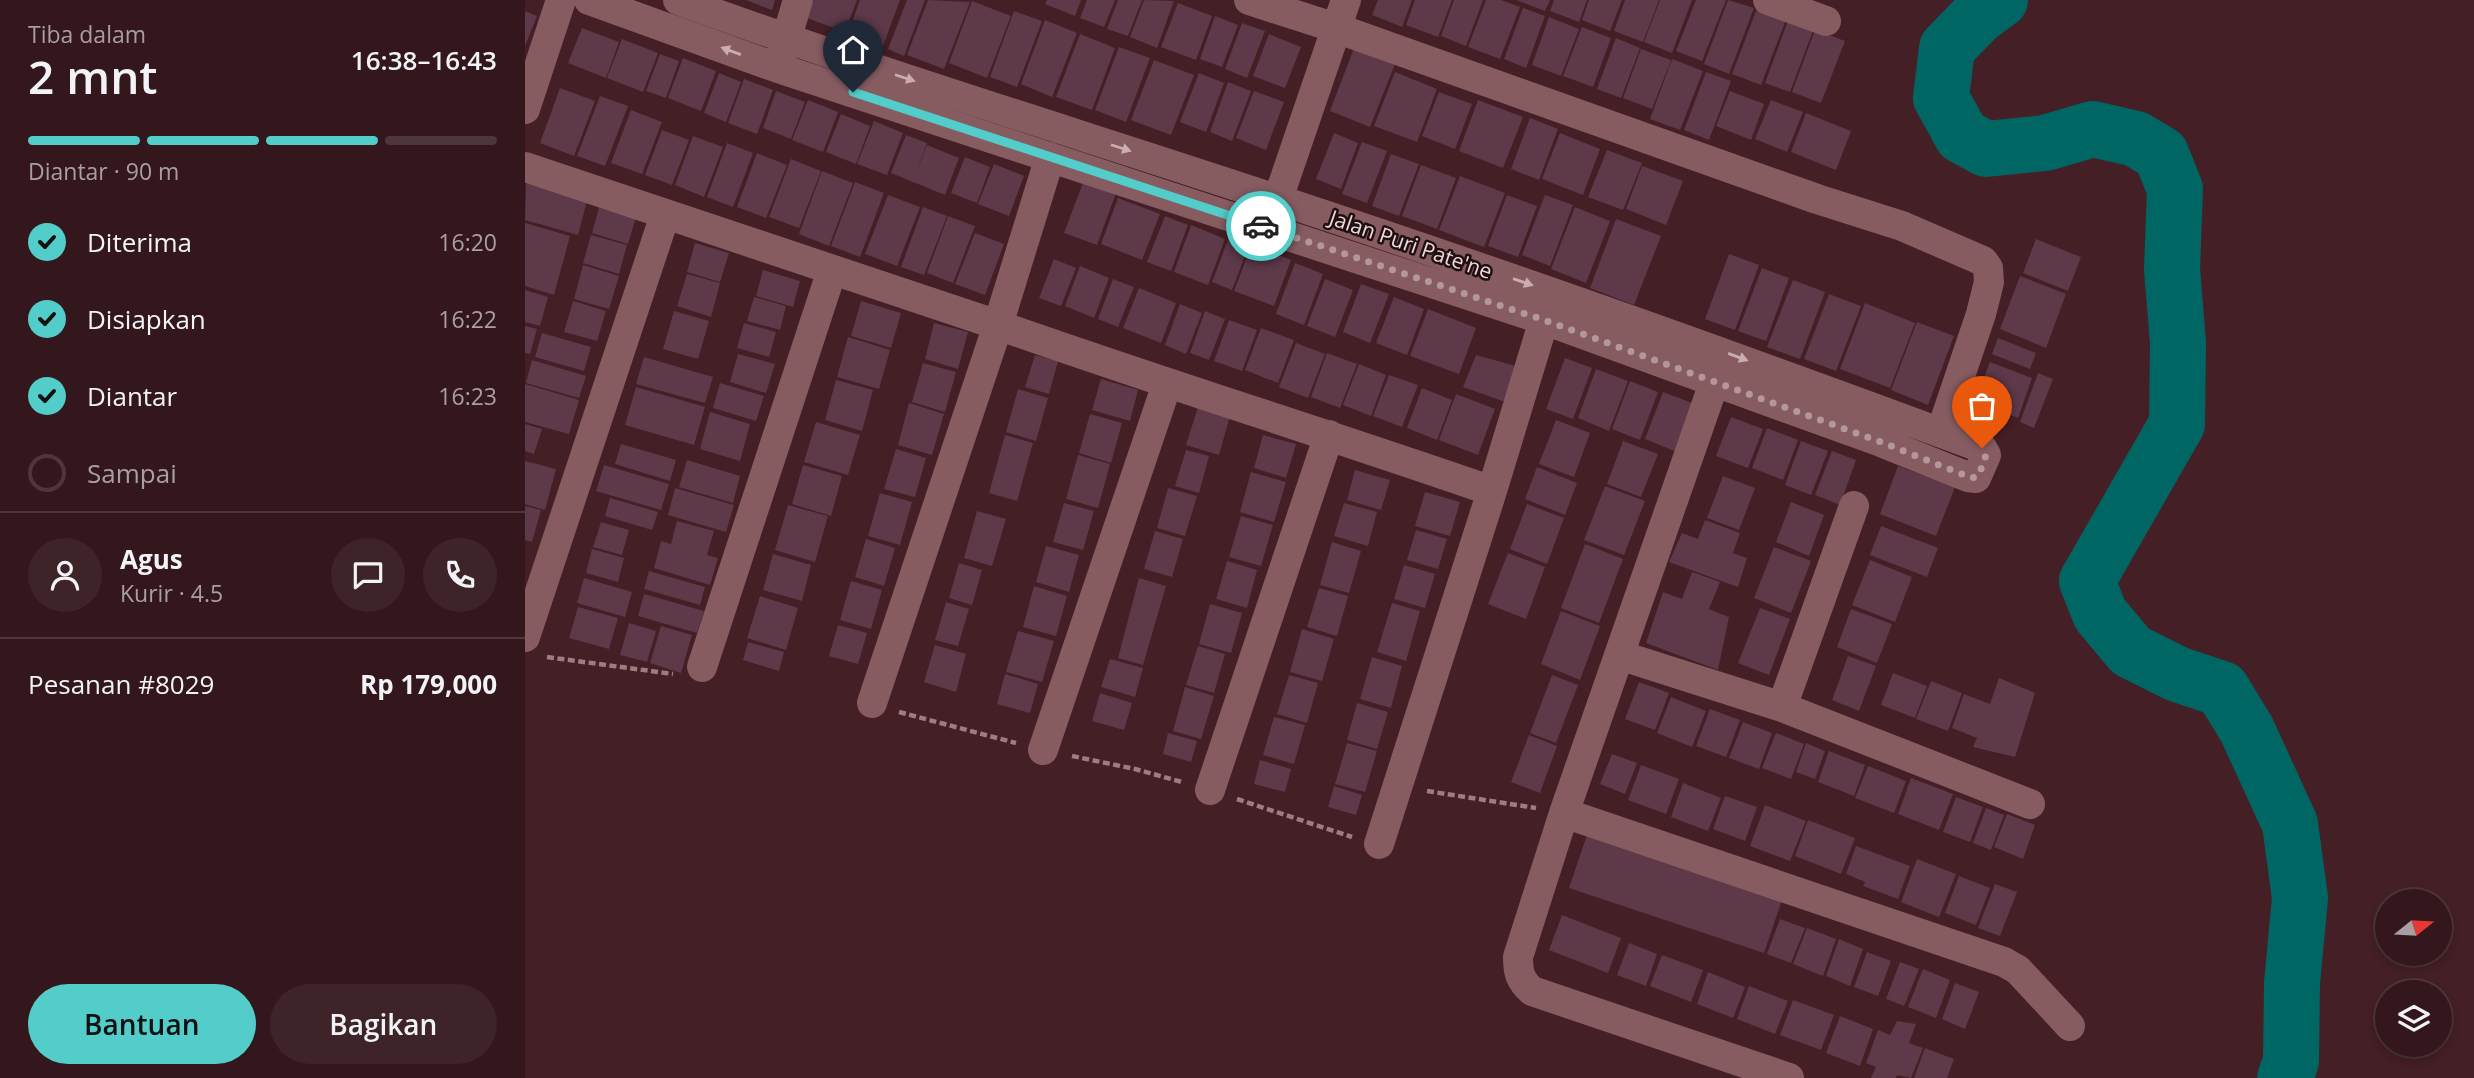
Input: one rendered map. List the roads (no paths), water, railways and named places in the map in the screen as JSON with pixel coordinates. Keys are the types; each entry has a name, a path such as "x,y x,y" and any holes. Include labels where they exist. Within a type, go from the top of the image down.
{"street":[{"path":"525,108 561,0"},
{"name":"Jalan Puri Pate'ne","path":"589,0 778,68 1544,320 1931,462 1976,478 1979,475 1986,455 1982,448 1941,432 1633,321 1278,199 785,39 678,0"},
{"path":"778,68 798,0"},
{"path":"1249,0 1341,14 1817,199 1902,226 1983,261 1988,268 1989,282 1981,314 1941,432"},
{"path":"1768,0 1826,21"},
{"path":"1278,199 1341,14"},
{"path":"872,703 998,326 1050,157"},
{"path":"525,167 1492,491"},
{"path":"1171,196 1179,168"},
{"path":"532,646 665,215"},
{"path":"702,667 832,270"},
{"path":"1379,844 1544,320"},
{"path":"1623,349 1633,321"},
{"path":"1714,383 1563,813 1518,957 1518,971 1521,981 1532,991 1789,1078"},
{"path":"1043,750 1167,384"},
{"path":"1210,790 1329,435"},
{"path":"1782,707 1854,506"},
{"path":"1619,655 1782,707 2030,804"},
{"path":"1563,813 2004,962 2018,970 2070,1026"}],"waterway":[{"path":"2000,0 1977,17 1947,48 1941,98 1962,136 1986,149 2045,143 2093,129 2136,139 2161,154 2175,189 2172,269 2178,343 2177,424 2087,581 2100,614 2131,651 2177,674 2222,689 2247,730 2290,824 2300,898 2292,983 2291,1061 2285,1078"}]}
